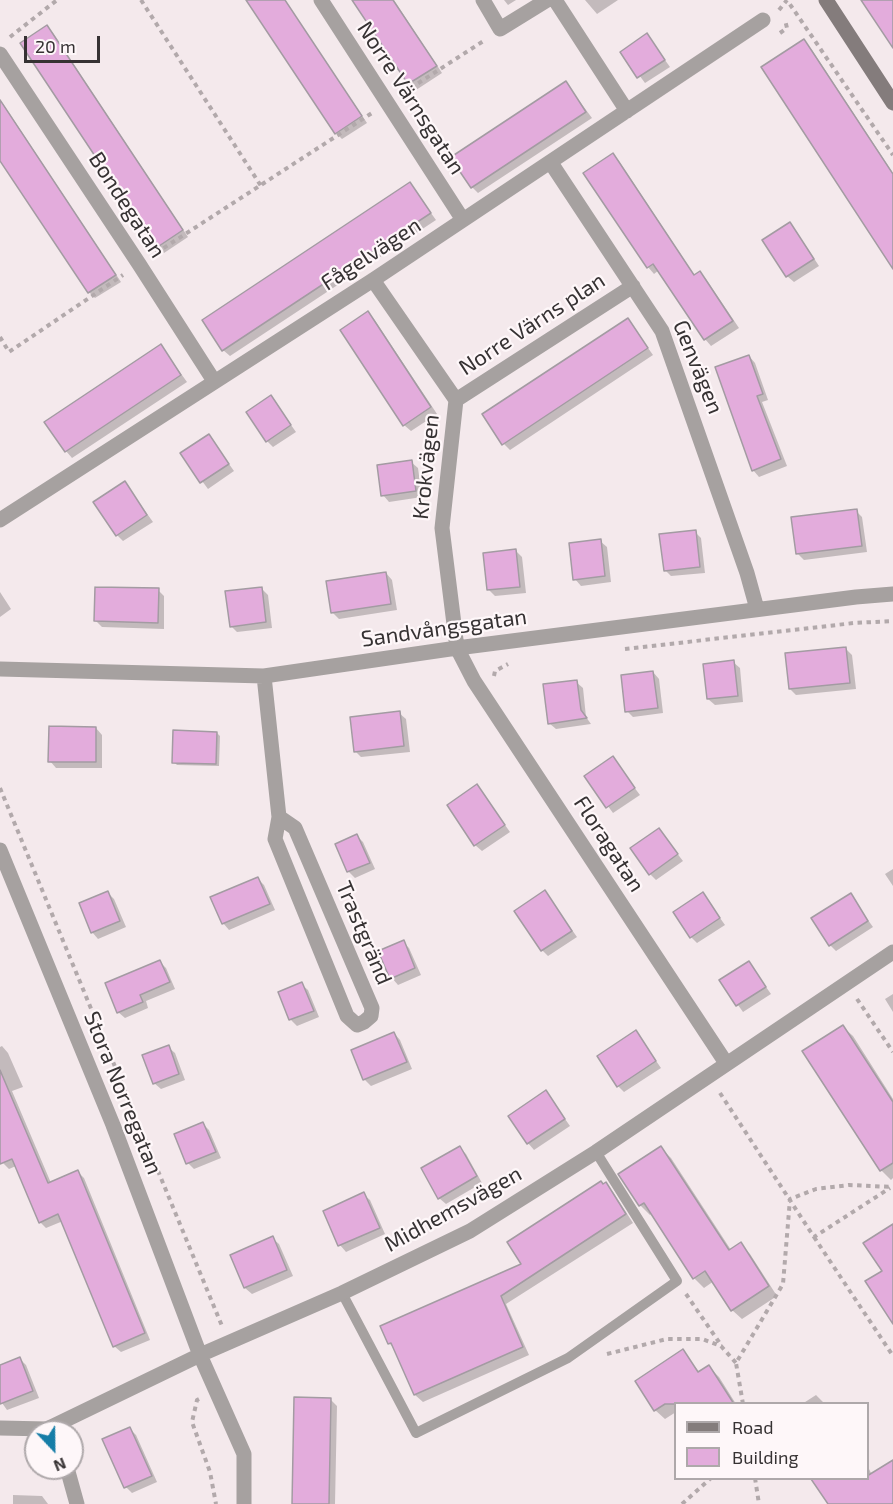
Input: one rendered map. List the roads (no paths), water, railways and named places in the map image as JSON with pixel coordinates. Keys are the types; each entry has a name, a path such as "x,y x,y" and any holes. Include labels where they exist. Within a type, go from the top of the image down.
{"street":[{"name":"Norre Värnsgatan","path":"321,0 464,220"},
{"path":"483,0 500,29 547,0"},
{"path":"555,0 627,111"},
{"path":"826,0 893,103"},
{"name":"Fågelvägen","path":"0,520 373,280 763,20"},
{"name":"Bondegatan","path":"0,54 214,381"},
{"name":"Genvägen","path":"551,163 662,331 744,562 757,609"},
{"name":"Krokvägen","path":"373,280 456,400 442,528 457,648"},
{"name":"Norre Värns plan","path":"456,400 633,286"},
{"name":"Sandvångsgatan","path":"0,669 264,676 457,648 757,609 893,594"},
{"name":"Floragatan","path":"457,648 474,681 726,1063"},
{"path":"264,676 279,816"},
{"name":"Trastgränd","path":"279,816 295,828 372,1008 371,1017 357,1025 347,1016 275,839 279,816"},
{"name":"Stora Norregatan","path":"0,850 113,1125 200,1355 244,1454 244,1504"},
{"name":"Midhemsvägen","path":"69,1420 200,1355 342,1293 470,1231 596,1152 893,952"},
{"name":"Midhemsvägen","path":"0,1428 24,1430"},
{"path":"70,1480 77,1504"}],"lane":[{"path":"342,1293 416,1433 568,1358 676,1281 596,1152"}]}
